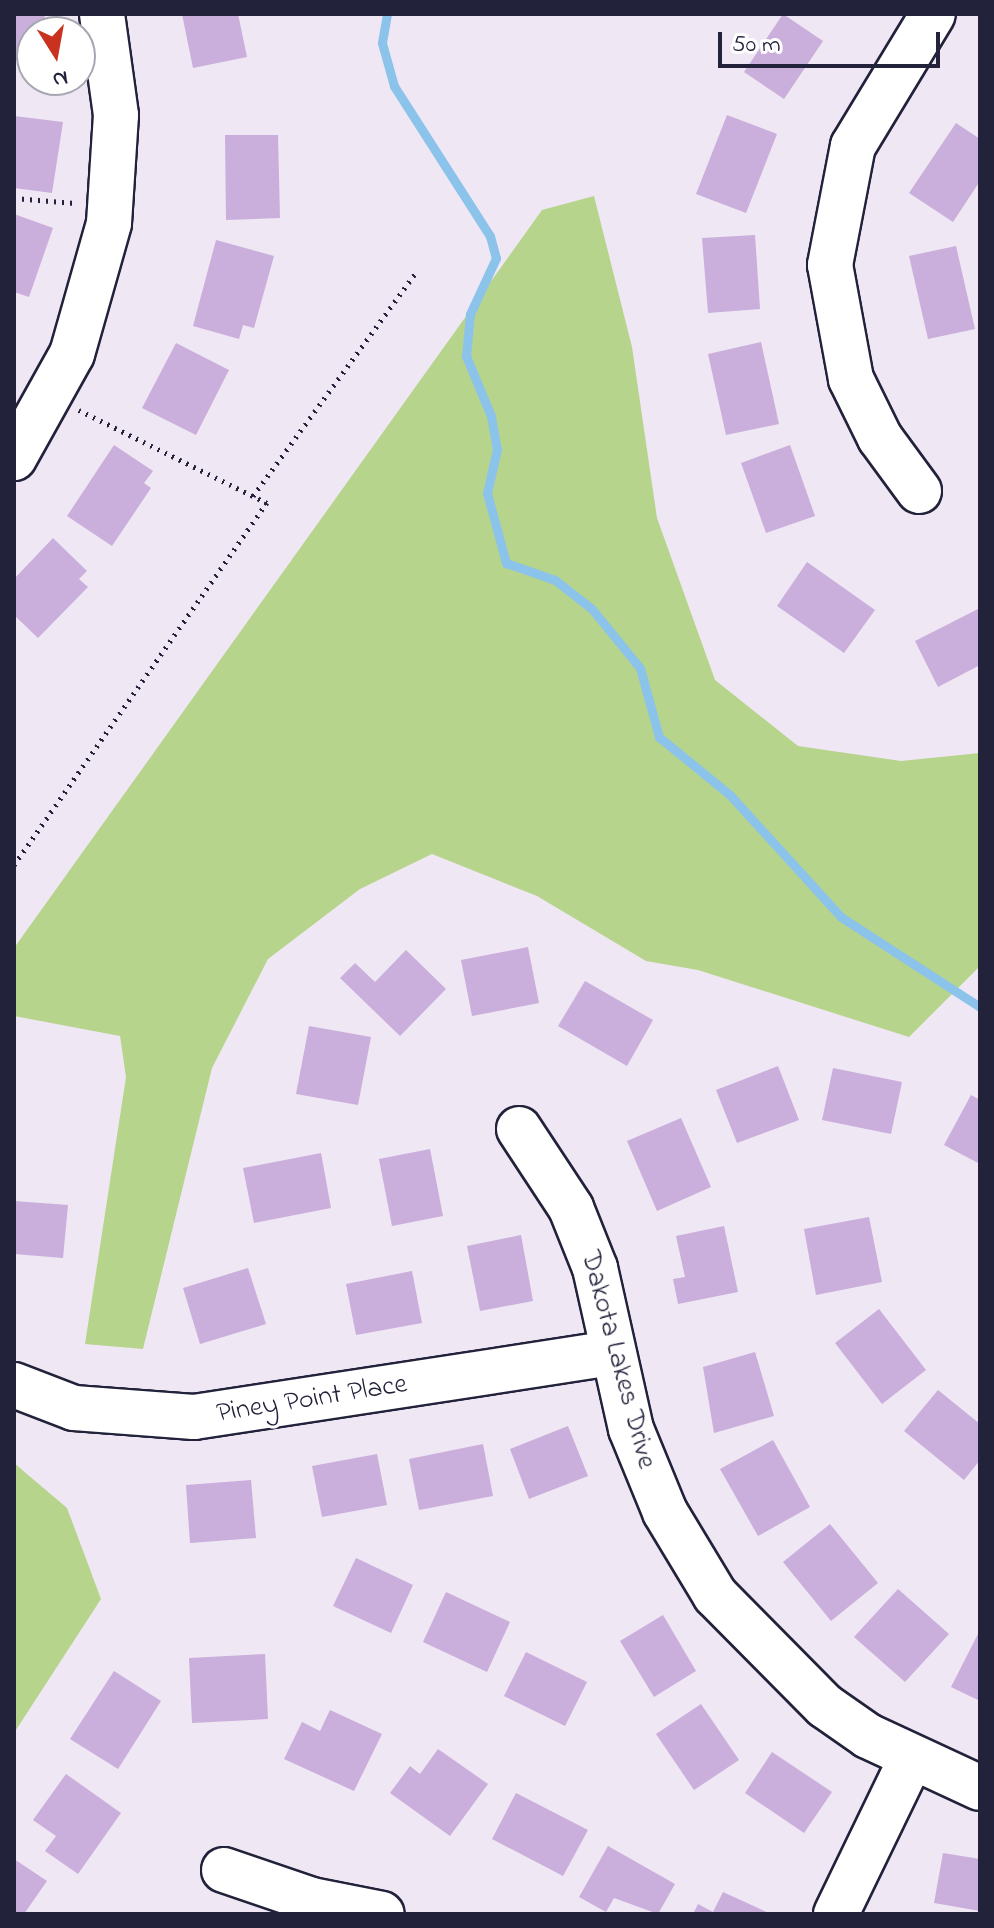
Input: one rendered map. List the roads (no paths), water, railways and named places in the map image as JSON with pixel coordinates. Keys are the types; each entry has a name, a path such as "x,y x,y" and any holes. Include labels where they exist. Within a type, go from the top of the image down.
{"street":[{"path":"14,458 52,396 91,304 111,205 116,115 102,14"},
{"path":"919,491 880,438 851,379 830,265 853,146 933,14"},
{"name":"Dakota Lakes Drive","path":"519,1129 571,1208 595,1268 613,1353 651,1483 715,1595 825,1706 912,1757 980,1788"},
{"name":"Piney Point Place","path":"14,1385 74,1408 194,1417 613,1353"},
{"path":"836,1914 912,1757"},
{"path":"224,1870 382,1914"}],"waterway":[{"path":"387,14 382,43 394,86 490,236 496,258 470,314 466,356 491,416 497,449 487,493 506,563 555,580 592,609 640,668 659,737 730,795 841,917 980,1007"}]}
